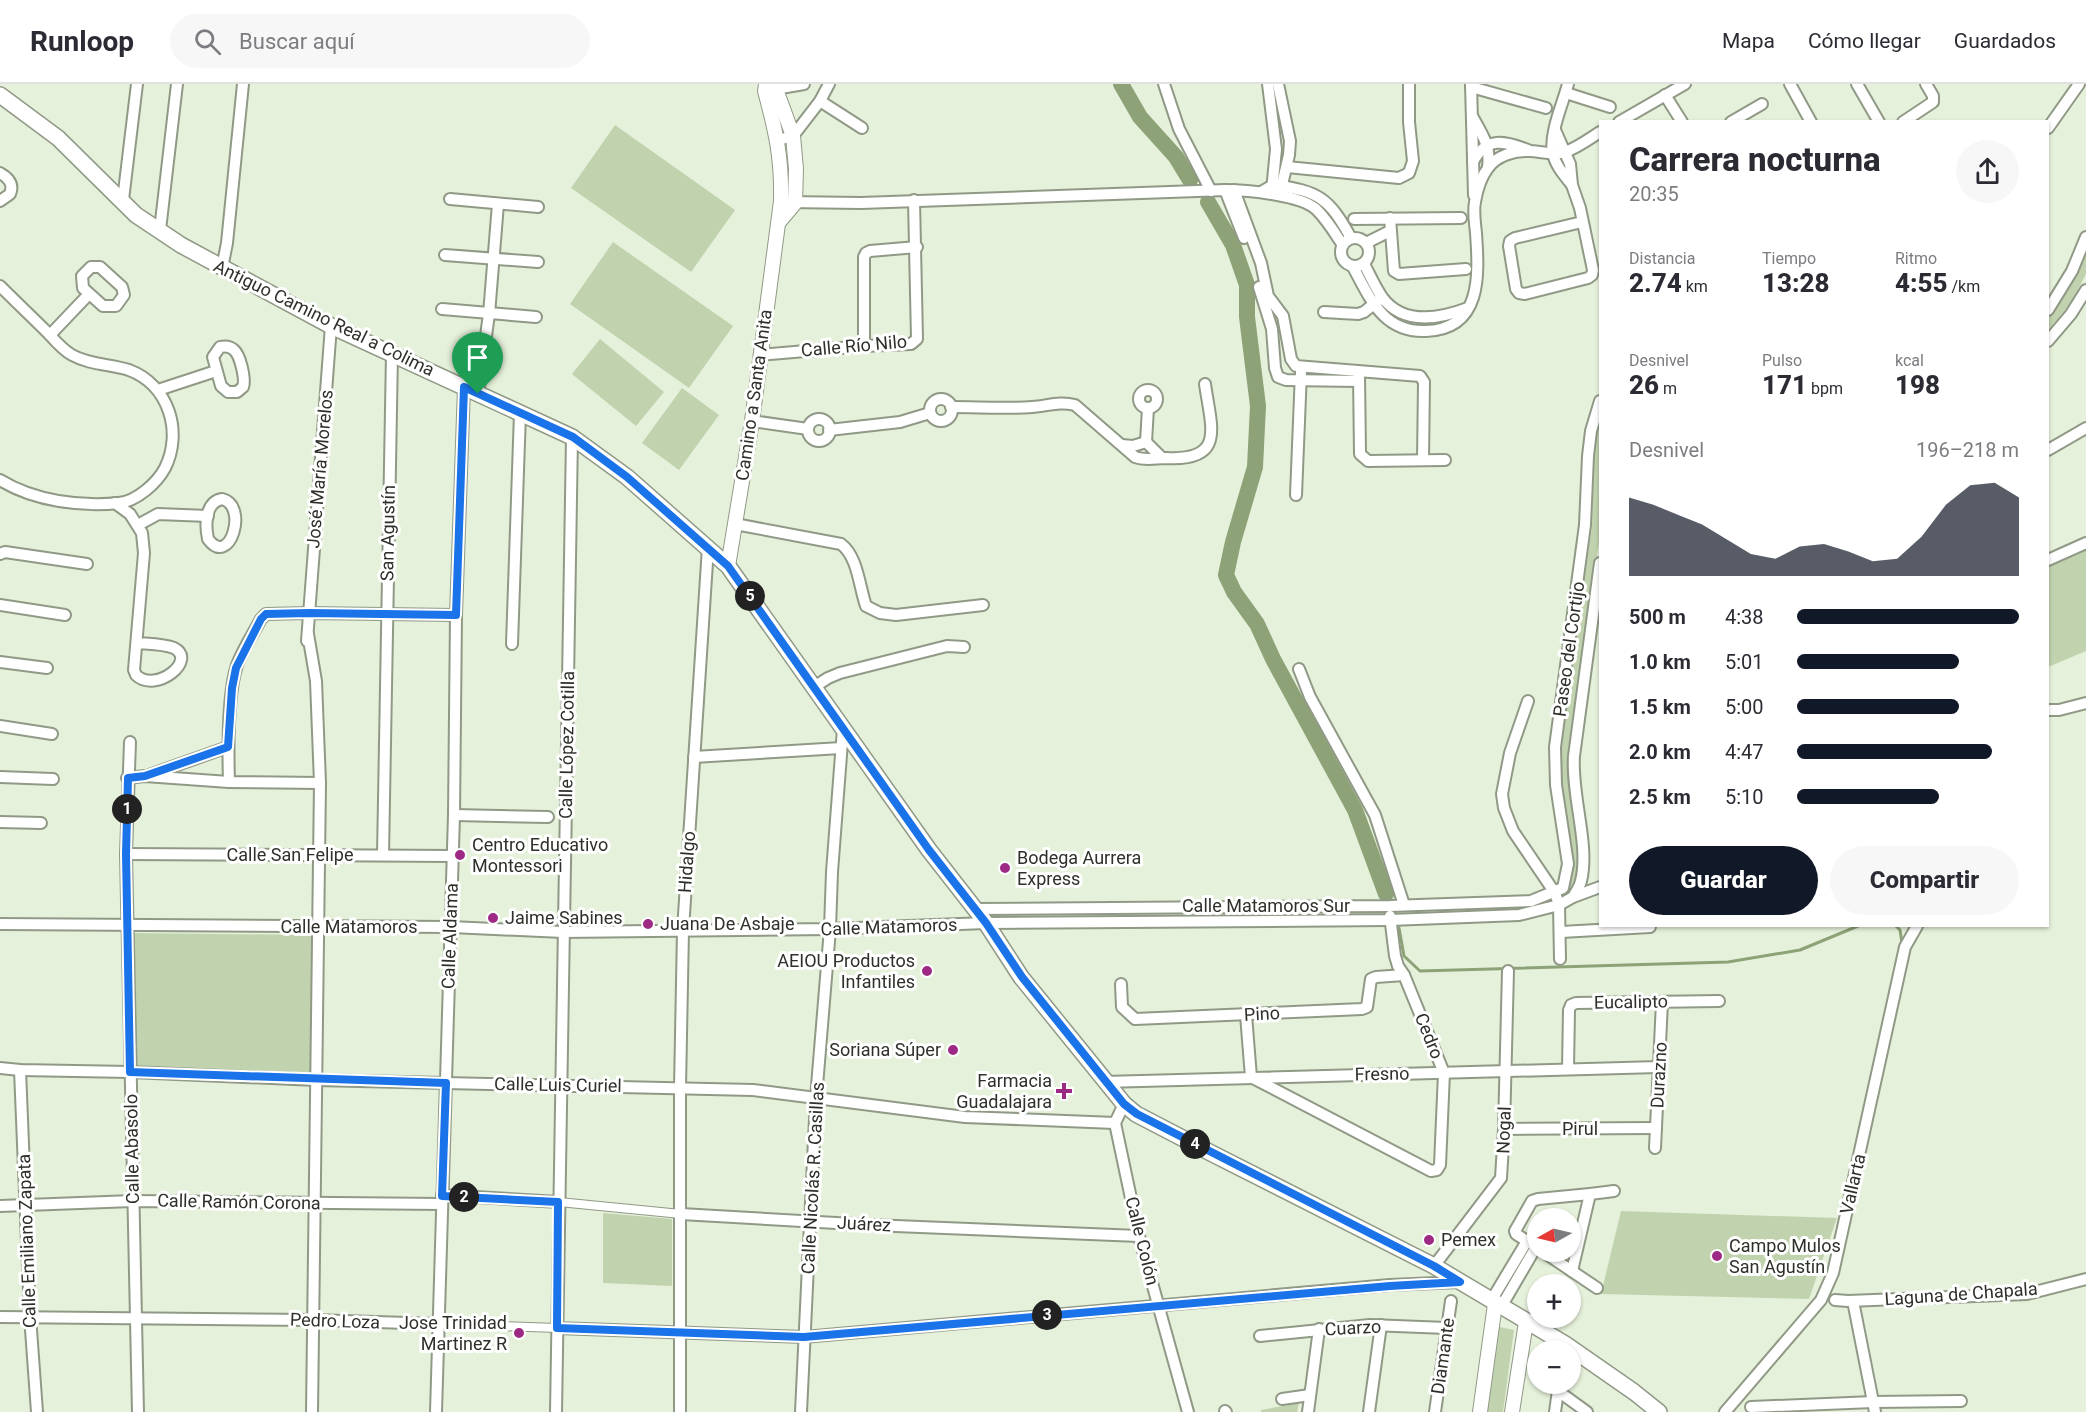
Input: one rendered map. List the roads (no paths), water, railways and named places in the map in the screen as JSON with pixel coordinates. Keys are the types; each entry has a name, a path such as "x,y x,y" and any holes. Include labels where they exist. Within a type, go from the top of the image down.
{"main road":[{"name":"Antiguo Camino Real a Colima","path":"0,95 58,138 136,215 181,245 331,326 573,437 627,477 708,547 728,566 929,850 986,923 1022,977 1104,1082 1124,1104 1137,1114 1199,1147 1434,1266 1565,1344 1659,1412"}],"street":[{"path":"123,200 137,84"},
{"path":"160,230 177,84"},
{"path":"222,268 227,243 243,84"},
{"path":"771,87 804,84"},
{"path":"778,140 793,136 829,84"},
{"path":"1164,84 1179,129 1211,191"},
{"path":"1287,167 1399,178 1405,176 1412,167 1413,160 1409,122 1409,84"},
{"path":"1622,120 1685,84"},
{"path":"1790,84 1811,120"},
{"path":"1857,84 1878,120"},
{"path":"1906,120 1933,102 1933,96 1926,84"},
{"path":"2049,127 2079,84"},
{"path":"1358,265 1369,254 1366,243 1357,238 1347,241 1340,250 1343,261 1358,265 1395,326 1414,331 1440,330 1465,315 1471,307 1476,287 1477,252 1472,163 1471,85 1546,108"},
{"path":"1273,86 1290,141 1287,167 1273,191"},
{"path":"1273,86 1276,149 1273,191"},
{"path":"771,87 793,136 796,169 788,202"},
{"path":"771,87 782,174 788,202"},
{"path":"1582,222 1510,241 1516,289 1520,293 1525,294 1592,275 1593,270 1582,222 1572,185 1560,169 1559,153 1551,139 1556,130 1567,88 1610,107"},
{"path":"1665,95 1681,120"},
{"path":"820,100 862,128"},
{"path":"1745,118 1762,104"},
{"path":"1472,116 1488,145 1490,156 1474,203"},
{"path":"1488,167 1504,156 1528,151 1559,153 1599,133"},
{"path":"1472,163 1480,151 1488,145 1500,142 1510,143 1528,151"},
{"path":"0,173 8,178 12,186 10,194 0,201"},
{"path":"1230,190 1272,329 1275,368 1278,377 1286,380 1301,374 1359,376 1411,374 1420,376 1424,382 1423,460"},
{"path":"1230,190 1261,263 1268,296 1283,316 1292,359 1301,374 1296,495"},
{"path":"788,202 1230,190 1309,192 1322,197 1341,220 1347,241"},
{"path":"450,199 538,207"},
{"name":"Calle Río Nilo","path":"760,355 915,342 917,339 917,247 914,200"},
{"name":"Camino a Santa Anita","path":"728,566 752,422 778,223 788,202"},
{"name":"Calle Aldama","path":"436,1412 453,856 456,615 471,390 489,314 498,204"},
{"path":"1390,218 1394,272 1400,274 1466,269"},
{"path":"1354,219 1461,218"},
{"path":"1366,243 1390,231"},
{"path":"2049,308 2072,271 2086,237"},
{"path":"864,346 864,257 866,253 870,250 917,247"},
{"path":"445,255 538,262"},
{"path":"0,286 72,355 91,363 130,370 158,390 167,404 174,441 170,459 161,475 150,486 124,502 66,502 34,494 0,480"},
{"path":"2049,340 2071,314 2086,290"},
{"path":"50,335 89,294"},
{"path":"1324,312 1358,314 1378,301"},
{"path":"442,309 536,317"},
{"name":"José María Morelos","path":"312,1412 320,783 317,727 307,670 309,613 331,326"},
{"name":"San Agustín","path":"382,855 392,354"},
{"path":"158,390 216,371"},
{"path":"1359,376 1359,454 1368,460 1445,460"},
{"path":"752,422 808,429 810,437 820,441 828,436 829,430 900,422 930,413 935,419 943,420 950,416 951,407 1034,407 1056,402 1075,405 1135,456 1143,460 1183,459 1197,456 1205,451 1211,430 1205,384"},
{"name":"Paseo del Cortijo","path":"1555,892 1563,888 1568,874 1568,864 1556,785 1555,747 1585,525 1592,431 1599,405"},
{"path":"1148,408 1146,442 1162,458"},
{"path":"512,644 520,413"},
{"path":"2049,449 2086,428"},
{"name":"Calle López Cotilla","path":"556,1412 556,1201 561,1086 573,437"},
{"path":"1122,445 1133,446 1146,442"},
{"path":"115,503 130,514 142,533 144,553 136,643 134,670 140,679 147,682 167,676 178,668 181,657 179,652 173,648 136,643"},
{"path":"138,525 158,514 208,516"},
{"path":"735,524 841,544 853,559 866,606 880,613 896,615 983,605"},
{"path":"2049,560 2086,543"},
{"name":"Hidalgo","path":"680,1412 680,1088 683,930 708,547"},
{"path":"0,554 5,552 87,564"},
{"name":"Paseo del Cortijo","path":"1573,897 1581,883 1584,864 1574,782 1574,756 1599,570"},
{"path":"0,605 65,615"},
{"path":"229,782 228,747 232,688 236,668 261,619 266,614 456,615"},
{"path":"813,687 840,673 947,646 964,647"},
{"path":"0,662 46,668"},
{"path":"1299,669 1310,697 1375,815 1404,905"},
{"path":"1528,702 1510,753 1502,794 1504,808 1513,831 1555,892 1559,906 1561,932 1560,959"},
{"path":"2049,710 2086,704"},
{"path":"0,726 52,734"},
{"name":"Calle Nicolás R. Casillas","path":"801,1412 816,1098 843,729"},
{"name":"Calle Abasolo","path":"130,742 126,854 138,1412"},
{"path":"145,776 228,747"},
{"path":"694,757 841,748"},
{"path":"128,778 145,776 229,782 320,783"},
{"path":"0,777 54,779"},
{"path":"454,815 548,817"},
{"path":"0,822 41,823"},
{"name":"Calle San Felipe","path":"126,854 453,856"},
{"path":"1559,906 1573,897 1599,887"},
{"name":"Calle Matamoros Sur","path":"975,909 1390,906 1531,902 1555,892"},
{"name":"Cedro","path":"1251,1077 1431,1171 1437,1170 1440,1165 1444,1073 1404,975 1398,966 1390,920 1390,906"},
{"name":"Calle Matamoros Sur","path":"986,923 1137,924 1390,920 1519,915 1559,906"},
{"path":"1136,907 1137,924"},
{"name":"Calle Matamoros","path":"0,924 450,927 563,932 830,929 986,923"},
{"path":"1561,932 1650,927"},
{"name":"Vallarta","path":"1725,1412 1821,1299 1833,1273 1905,947 1916,927"},
{"name":"Nogal","path":"1434,1266 1501,1178 1508,971"},
{"name":"Pino","path":"1121,984 1122,1006 1135,1018 1246,1015 1362,1009 1367,1007 1369,1002 1371,979 1404,975"},
{"name":"Eucalipto","path":"1568,1069 1571,1005 1576,1003 1719,1001"},
{"name":"Durazno","path":"1655,1148 1662,1002"},
{"path":"1246,1015 1251,1077"},
{"name":"Fresno","path":"1104,1082 1659,1067"},
{"name":"Calle Luis Curiel","path":"0,1068 316,1080 753,1090 965,1116 1114,1123"},
{"name":"Calle Emiliano Zapata","path":"20,1070 30,1316 38,1412"},
{"path":"1114,1123 1124,1104"},
{"name":"Calle Colón","path":"1114,1123 1139,1236 1188,1412"},
{"name":"Pirul","path":"1504,1129 1656,1128"},
{"path":"1528,1208 1532,1201 1538,1199 1614,1191"},
{"path":"1572,1271 1590,1194"},
{"name":"Calle Ramón Corona","path":"0,1206 134,1201 315,1203 442,1200 556,1201"},
{"name":"Juárez","path":"556,1201 681,1214 1139,1236"},
{"path":"1527,1209 1515,1229 1516,1234 1527,1242"},
{"path":"1480,1412 1496,1304 1527,1259"},
{"path":"1558,1262 1597,1288"},
{"name":"Laguna de Chapala","path":"1835,1300 2027,1294 2086,1279"},
{"name":"Pedro Loza","path":"0,1317 313,1320 804,1337 1159,1305 1460,1282"},
{"name":"Diamante","path":"1435,1412 1451,1301"},
{"path":"1853,1301 1874,1407"},
{"path":"1512,1412 1526,1322"},
{"path":"1369,1412 1381,1325"},
{"name":"Cuarzo","path":"1260,1336 1381,1325 1447,1328"},
{"path":"1308,1412 1319,1329"},
{"path":"1555,1412 1557,1394"},
{"path":"1566,1394 1587,1412"},
{"path":"1282,1399 1310,1395"},
{"path":"1751,1407 1874,1407 1961,1401"}],"waterway":[{"path":"1121,84 1140,117 1176,157 1190,180"},
{"path":"1208,202 1233,245 1247,285 1247,317 1258,406 1255,467 1226,575 1234,592 1257,624 1273,659 1355,810 1386,894"},
{"path":"1386,894 1389,898"},
{"path":"1399,928 1404,956 1420,971 1728,962 1800,950 1856,927"},
{"path":"1897,927 1900,930 1902,943"}],"place":[{"name":"Centro Educativo Montessori","path":"460,855"},
{"name":"Bodega Aurrera Express","path":"1005,868"},
{"name":"Jaime Sabines","path":"493,918"},
{"name":"Juana De Asbaje","path":"648,924"},
{"name":"AEIOU Productos Infantiles","path":"927,971"},
{"name":"Soriana Súper","path":"953,1050"},
{"name":"Farmacia Guadalajara","path":"1064,1091"},
{"name":"Pemex","path":"1429,1240"},
{"name":"Campo Mulos San Agustín","path":"1717,1256"},
{"name":"Jose Trinidad Martinez R","path":"519,1333"}]}
